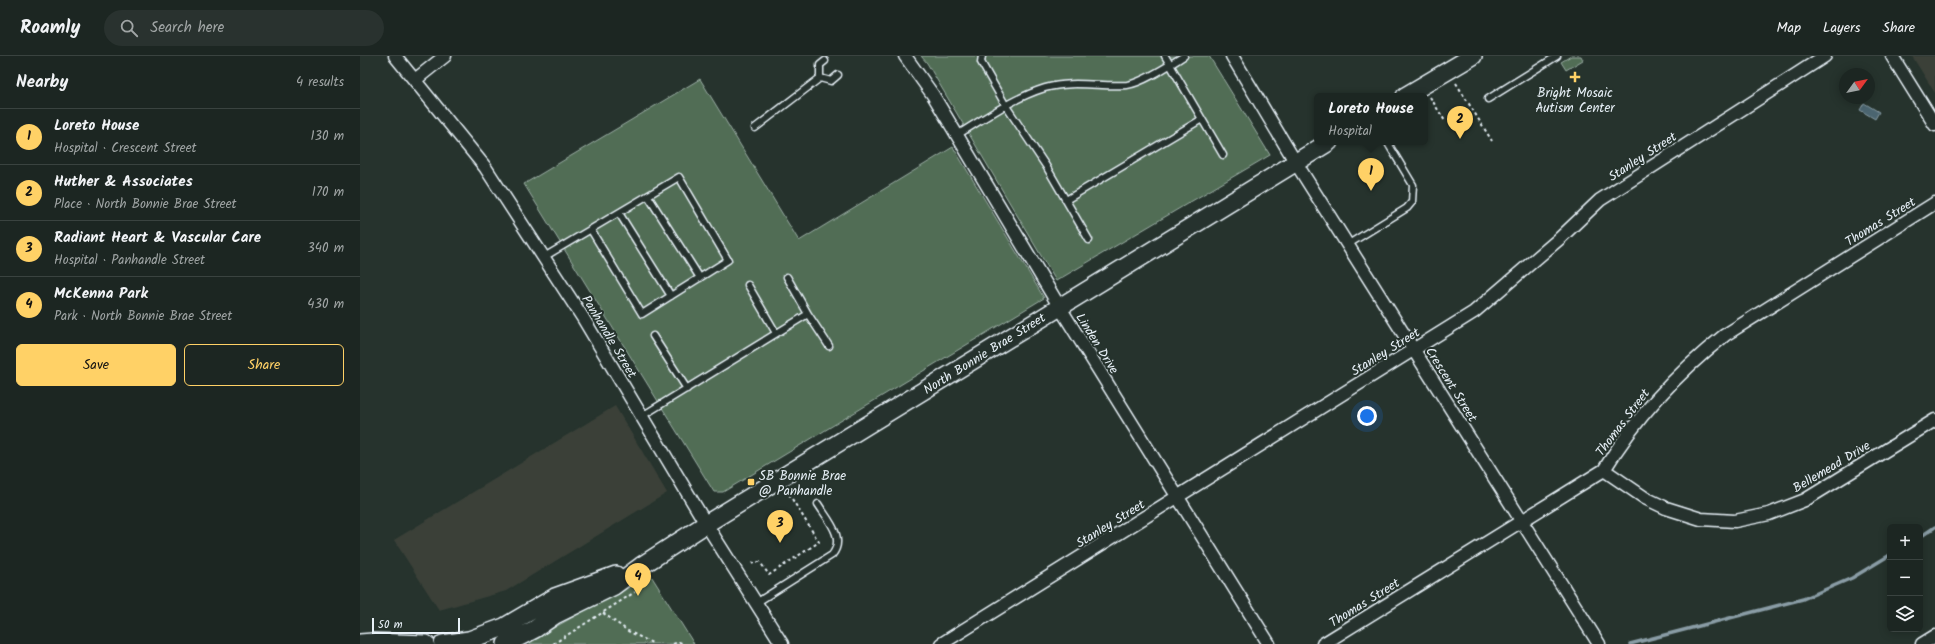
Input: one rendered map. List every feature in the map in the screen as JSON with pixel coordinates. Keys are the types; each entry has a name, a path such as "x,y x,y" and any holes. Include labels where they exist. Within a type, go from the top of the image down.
{"main road":[{"path":"1410,93 1473,56"},
{"name":"North Bonnie Brae Street","path":"506,644 534,629 555,615 614,586 641,566 706,524 1059,306 1324,145"},
{"name":"North Bonnie Brae Street","path":"442,644 469,640 504,627 555,597 641,566"},
{"path":"360,643 426,644"}],"street":[{"name":"Panhandle Street","path":"396,56 485,167 583,318 706,524 782,644"},
{"path":"415,80 445,56"},
{"name":"Linden Drive","path":"905,56 933,95 1059,306 1269,644"},
{"name":"Crescent Street","path":"1232,56 1347,245 1599,644"},
{"name":"Stanley Street","path":"941,644 1474,312 1559,239 1600,200 1825,56"},
{"path":"1892,56 1935,125"},
{"name":"Thomas Street","path":"1323,644 1604,470 1620,444 1655,399 1671,382 1710,347 1725,335 1935,203"},
{"name":"Bellemead Drive","path":"1604,470 1645,498 1666,508 1701,519 1735,520 1769,514 1805,500 1935,420"}],"lane":[{"path":"982,56 981,62 1006,106 1046,166 1089,240"},
{"path":"1166,56 1223,155"},
{"path":"957,135 1006,106 1047,88 1083,84 1129,85 1171,65 1184,56"},
{"path":"1488,99 1557,56"},
{"path":"820,78 820,65 825,61"},
{"path":"820,78 831,81 838,75"},
{"path":"755,128 820,78"},
{"path":"1066,200 1202,119"},
{"path":"1347,245 1407,208 1412,202 1413,185 1389,145"},
{"path":"544,257 679,177 728,260 642,314 591,230"},
{"path":"648,196 700,278"},
{"path":"619,213 671,296"},
{"path":"787,277 808,314 829,346"},
{"path":"748,285 776,333"},
{"path":"642,416 808,314"},
{"path":"653,336 687,389"},
{"path":"756,603 832,555 838,548 836,533 818,504"}],"path":[{"path":"1455,82 1492,140"},
{"path":"1430,98 1445,121"},
{"path":"752,564 755,562 760,562 769,575 820,542 787,490"},
{"path":"553,644 636,592"},
{"path":"603,613 628,631 654,644"},
{"path":"673,644 679,642 684,644"}],"shaded area":[{"path":"1912,56 1935,56 1935,93"},
{"path":"615,406 667,493 506,591 439,610 394,540"}],"green space":[{"path":"921,56 1209,56 1270,155 1056,281 927,63"},
{"path":"1571,56 1581,56 1583,60 1566,70 1561,62"},
{"path":"700,79 799,241 953,147 1044,298 723,492 714,492 524,184"},
{"path":"650,574 694,644 528,644 550,630"}],"water":[{"path":"1863,104 1866,104 1879,112 1875,119 1860,110"}],"waterway":[{"path":"1923,535 1935,527"},
{"path":"1630,644 1803,599 1852,578 1887,557"}],"place":[{"name":"Bright Mosaic Autism Center","path":"1575,77"},
{"name":"Huther & Associates","path":"1460,139"},
{"name":"Loreto House","path":"1371,191"},
{"name":"SB Bonnie Brae @ Panhandle","path":"751,482"},
{"name":"Radiant Heart & Vascular Care","path":"780,543"},
{"name":"McKenna Park","path":"638,596"}]}
